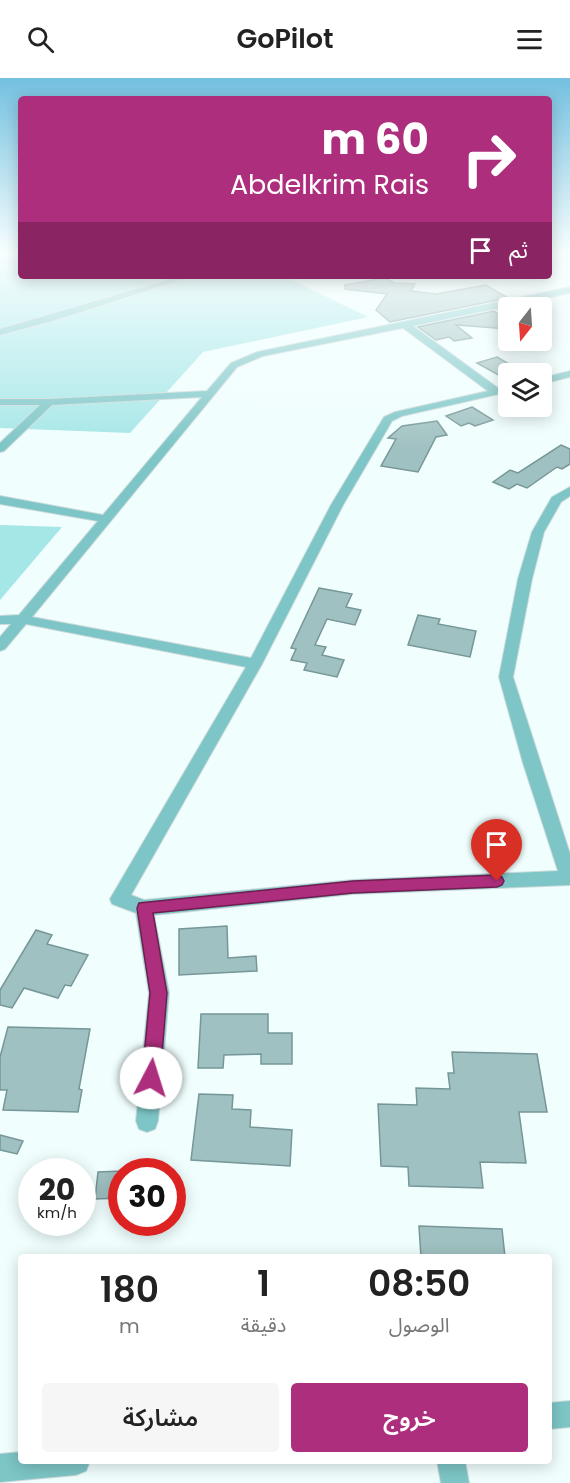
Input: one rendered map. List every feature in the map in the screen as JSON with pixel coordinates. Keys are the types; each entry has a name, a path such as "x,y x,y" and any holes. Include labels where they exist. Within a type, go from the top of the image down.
{"street":[{"path":"0,332 47,320"},
{"path":"0,646 234,365 243,359 431,320"},
{"path":"405,325 498,387"},
{"path":"552,378 570,374"},
{"path":"498,391 389,418 353,476 255,664 119,899 144,908 353,887 569,878 531,763 506,677 525,579 538,532 552,504 570,491"},
{"path":"0,402 49,402 209,394"},
{"path":"0,449 49,402"},
{"path":"0,500 106,519"},
{"path":"0,620 23,620 255,664"},
{"path":"144,908 159,993 147,1121"},
{"path":"552,1416 570,1414"},
{"path":"0,1468 43,1464"},
{"path":"452,1464 455,1483"}],"shaded area":[{"path":"0,320 356,320 203,352 130,433 0,428"},
{"path":"0,525 62,527 0,600"}],"building":[{"path":"453,320 498,320 498,328 456,325 472,338 454,341 449,337 436,340 418,327"},
{"path":"497,357 507,363 498,363 498,375 477,363"},
{"path":"472,407 493,420 475,426 469,423 461,426 446,416"},
{"path":"437,421 447,435 436,437 418,472 381,466 396,439 388,438 402,426"},
{"path":"561,445 570,449 570,464 562,469 557,467 527,488 517,484 509,489 493,482 510,470 518,473"},
{"path":"319,588 352,594 346,607 361,610 355,625 327,619 315,645 326,647 322,655 344,660 337,677 304,670 307,663 291,660 296,649 291,648"},
{"path":"418,615 440,619 438,624 476,631 470,657 408,645"},
{"path":"227,926 228,958 256,956 257,971 179,975 179,929"},
{"path":"36,930 52,935 47,944 88,955 71,986 65,985 58,998 24,988 12,1008 0,1005 0,990"},
{"path":"201,1014 268,1014 268,1033 292,1033 292,1064 261,1064 261,1054 224,1055 223,1068 198,1068"},
{"path":"8,1027 90,1029 79,1089 82,1090 78,1112 3,1110 7,1090 0,1090 0,1057"},
{"path":"452,1052 537,1054 547,1112 519,1112 526,1163 480,1162 483,1188 409,1186 408,1167 381,1166 378,1104 417,1105 416,1088 450,1089 448,1073 454,1073"},
{"path":"199,1094 233,1095 232,1109 251,1110 250,1127 292,1130 290,1166 191,1160"},
{"path":"0,1135 23,1141 17,1154 0,1150"},
{"path":"98,1172 108,1172 108,1199 96,1199"},
{"path":"419,1226 502,1229 505,1254 421,1254"}],"route":[{"path":"151,1078 159,993 144,908 353,887 497,881"}]}
